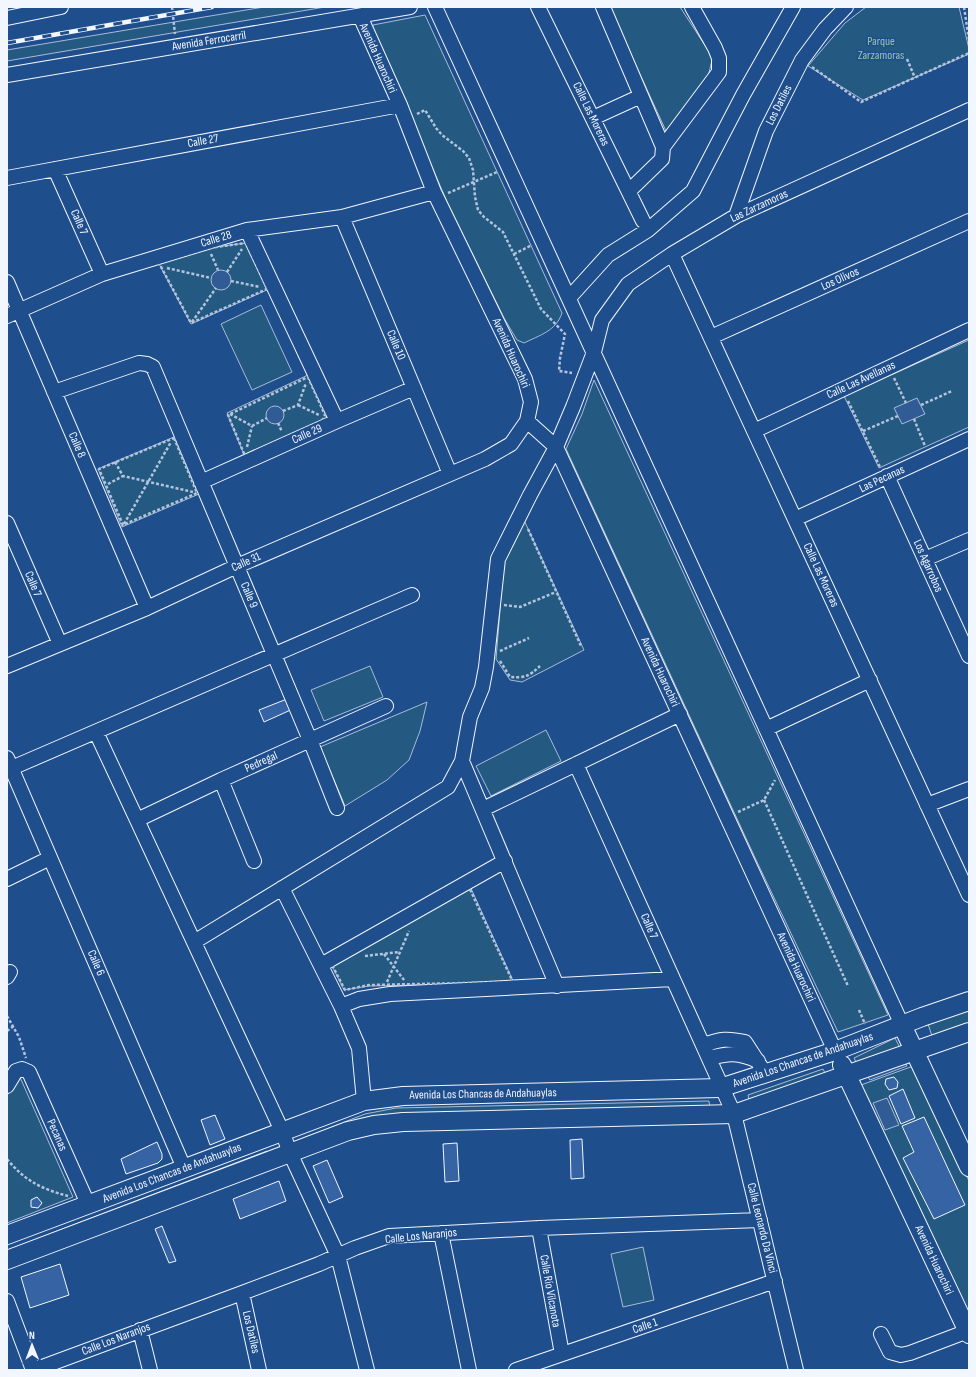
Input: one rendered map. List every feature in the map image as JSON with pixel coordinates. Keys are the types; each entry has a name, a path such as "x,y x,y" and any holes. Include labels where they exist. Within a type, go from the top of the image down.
{"main road":[{"name":"Avenida Los Chancas de Andahuaylas","path":"7,1235 282,1131 364,1102 402,1096 722,1087 761,1067 835,1051 969,1001"},
{"path":"902,1025 967,1156"},
{"name":"Avenida Los Chancas de Andahuaylas","path":"7,1260 348,1131 374,1125 403,1122 734,1114 969,1032"},
{"name":"Avenida Huarochiri","path":"835,1051 968,1332"}],"street":[{"path":"7,18 61,7"},
{"name":"Avenida Ferrocarril","path":"7,75 410,7"},
{"path":"435,7 902,1025"},
{"name":"Calle Las Moreras","path":"538,7 643,221"},
{"path":"603,7 662,147 662,159 629,191"},
{"path":"662,147 719,72 719,58 715,48 692,7"},
{"path":"569,298 608,255 648,230 693,191 743,95 793,7"},
{"name":"Los Datiles","path":"736,216 766,131 802,60 825,29 846,7"},
{"name":"Avenida Huarochiri","path":"360,16 400,105 435,195 525,379 531,402 527,421 556,447 835,1051"},
{"path":"593,118 641,96"},
{"name":"Calle 27","path":"7,178 400,105"},
{"name":"Las Zarzamoras","path":"194,942 448,787 462,760 470,717 482,688 486,667 498,559 556,447 574,407 594,352 602,320 628,284 672,254 736,216 969,110"},
{"name":"Calle 7","path":"55,169 102,274"},
{"name":"Calle 28","path":"13,313 102,274 246,237 342,217 435,195"},
{"name":"Calle 10","path":"342,217 450,474"},
{"name":"Los Olivos","path":"711,337 969,222"},
{"path":"246,237 330,420"},
{"name":"Calle Las Moreras","path":"672,254 969,895"},
{"name":"Calle 8","path":"7,282 13,313 54,392 147,608"},
{"name":"Calle Las Avellanas","path":"754,431 969,330"},
{"name":"Calle 9","path":"54,392 139,363 147,364 153,367 199,488 237,566 337,808"},
{"name":"Calle 29","path":"199,488 330,420 414,388"},
{"name":"Calle 31","path":"7,666 147,608 237,566 485,459 511,444 527,421"},
{"name":"Las Pecanas","path":"795,519 883,472 969,439"},
{"name":"Los Agarrobos","path":"883,472 925,559 969,656"},
{"name":"Calle 7","path":"7,523 60,644"},
{"path":"925,559 969,540"},
{"path":"9,765 96,732 412,595"},
{"path":"766,728 870,680"},
{"name":"Pedregal","path":"137,820 221,780 386,706"},
{"path":"483,809 680,714"},
{"path":"96,732 282,1131 290,1153 338,1256 367,1370"},
{"path":"462,760 558,986"},
{"name":"Calle 7","path":"576,764 722,1087"},
{"name":"Calle 6","path":"9,765 184,1168"},
{"path":"221,780 254,860"},
{"path":"927,805 969,789"},
{"path":"7,879 50,858"},
{"path":"321,965 505,861"},
{"path":"282,888 341,1006 359,1048 364,1102"},
{"path":"341,1006 359,999 390,994 673,979"},
{"path":"706,1052 740,1054 761,1067"},
{"path":"7,1086 16,1071 26,1070"},
{"name":"Pecanas","path":"26,1070 88,1204"},
{"name":"Calle Leonardo Da Vinci","path":"722,1087 734,1114 796,1370"},
{"name":"Calle Los Naranjos","path":"34,1370 242,1293 389,1236 539,1228 760,1220"},
{"name":"Calle Río Vilcanota","path":"539,1228 562,1354"},
{"path":"441,1233 469,1370"},
{"name":"Calle 1","path":"516,1370 775,1281"},
{"name":"Los Datiles","path":"242,1293 259,1370"},
{"path":"7,1301 34,1370"},
{"path":"140,1330 150,1370"},
{"path":"881,1334 890,1352 901,1355 968,1332"}],"path":[{"path":"172,7 176,47"},
{"path":"964,7 969,40"},
{"path":"802,60 860,102 969,54"},
{"path":"907,59 914,78"},
{"path":"416,115 425,110 442,135 463,151 469,158 478,210 484,217 503,232 540,309 565,334 559,371 572,373"},
{"path":"435,195 509,168"},
{"path":"191,323 159,263 246,237"},
{"path":"227,272 246,237"},
{"path":"246,237 248,246 268,289"},
{"path":"514,254 542,240"},
{"path":"209,248 218,270"},
{"path":"161,267 211,278"},
{"path":"231,281 268,289"},
{"path":"191,323 216,288"},
{"path":"191,323 268,289"},
{"path":"893,375 906,403"},
{"path":"308,377 325,415 330,420"},
{"path":"298,405 308,377"},
{"path":"230,414 308,377"},
{"path":"921,405 952,391"},
{"path":"846,397 883,472"},
{"path":"283,411 298,405 330,420"},
{"path":"230,414 228,415 245,456 322,421 330,420"},
{"path":"230,414 252,426 267,418"},
{"path":"863,431 898,416"},
{"path":"914,419 925,446"},
{"path":"174,438 199,488"},
{"path":"123,525 98,469 174,438"},
{"path":"123,525 174,438"},
{"path":"115,462 123,476"},
{"path":"106,485 123,476 148,482 199,488"},
{"path":"123,525 199,488"},
{"path":"526,526 581,646"},
{"path":"502,605 520,607 556,592"},
{"path":"500,651 529,638"},
{"path":"500,643 499,660 510,677 519,678 530,676 540,666"},
{"path":"727,816 764,800 784,767"},
{"path":"764,800 848,986"},
{"path":"468,885 513,982 386,984 369,985 345,990 332,965 415,916 468,885"},
{"path":"412,923 415,916"},
{"path":"386,984 409,930"},
{"path":"363,956 400,952"},
{"path":"383,954 407,984"},
{"path":"342,958 356,957"},
{"path":"859,1010 867,1028"},
{"path":"7,1016 14,1026 23,1047 26,1070"},
{"path":"7,1031 14,1026"},
{"path":"7,1159 18,1172 29,1181 40,1187 70,1196"}],"green space":[{"path":"264,7 325,7 7,61 7,50"},
{"path":"609,7 680,7 710,53 712,60 708,77 666,131"},
{"name":"Parque Zarzamoras","path":"866,7 959,7 969,54 863,100 808,66 845,23"},
{"path":"425,15 562,313 556,324 547,332 524,343 517,340 504,318 448,204 373,31 373,25"},
{"path":"246,243 269,289 191,324 158,262 209,248"},
{"path":"261,305 292,372 252,390 221,324"},
{"path":"969,340 969,427 879,468 844,396"},
{"path":"308,375 327,416 325,421 245,457 227,413"},
{"path":"594,380 888,1015 838,1032 757,862 566,449 582,414"},
{"path":"174,437 199,494 122,527 98,469"},
{"path":"523,518 584,650 522,682 510,680 496,659 504,560"},
{"path":"370,666 383,697 324,721 311,690"},
{"path":"427,702 420,731 409,760 387,780 345,806 320,747"},
{"path":"546,730 561,761 491,796 476,766"},
{"path":"469,884 514,983 369,986 344,990 331,964"},
{"path":"969,1009 969,1026 933,1039 928,1024"},
{"path":"895,1038 900,1048 856,1062 854,1058"},
{"path":"916,1065 969,1181 969,1319 861,1085"},
{"path":"823,1069 825,1073 749,1100 748,1095"},
{"path":"19,1075 73,1197 7,1223 7,1095"},
{"path":"709,1101 710,1109 383,1118 305,1143 303,1138 365,1114 396,1108"},
{"path":"267,1151 269,1156 7,1255 7,1250"},
{"path":"643,1247 654,1300 623,1307 611,1254"}],"shaded area":[{"path":"221,270 228,273 231,280 228,287 221,290 214,287 211,280 214,273"},
{"path":"917,398 925,414 902,424 894,408"},
{"path":"275,406 281,409 284,415 281,421 275,424 269,421 266,415 269,409"},
{"path":"906,1063 907,1066 870,1080 868,1077"},
{"path":"887,1098 899,1125 885,1130 873,1103"}],"building":[{"path":"292,697 295,708 264,722 259,710"},
{"path":"894,1077 898,1082 897,1088 889,1090 885,1084 886,1079"},
{"path":"903,1089 915,1118 901,1124 889,1096"},
{"path":"215,1115 225,1139 210,1145 201,1120"},
{"path":"924,1117 965,1205 934,1219 903,1158 914,1152 902,1126"},
{"path":"582,1139 584,1178 571,1179 570,1140"},
{"path":"157,1142 162,1154 162,1159 158,1163 126,1174 121,1159"},
{"path":"457,1143 459,1181 445,1182 443,1144"},
{"path":"327,1160 343,1197 329,1203 313,1166"},
{"path":"279,1181 286,1201 240,1219 233,1199"},
{"path":"37,1197 42,1203 38,1208 31,1207 31,1200"},
{"path":"162,1226 176,1261 169,1263 155,1229"},
{"path":"60,1264 69,1295 30,1308 21,1277"}],"railway":[{"path":"7,43 212,7"}]}
